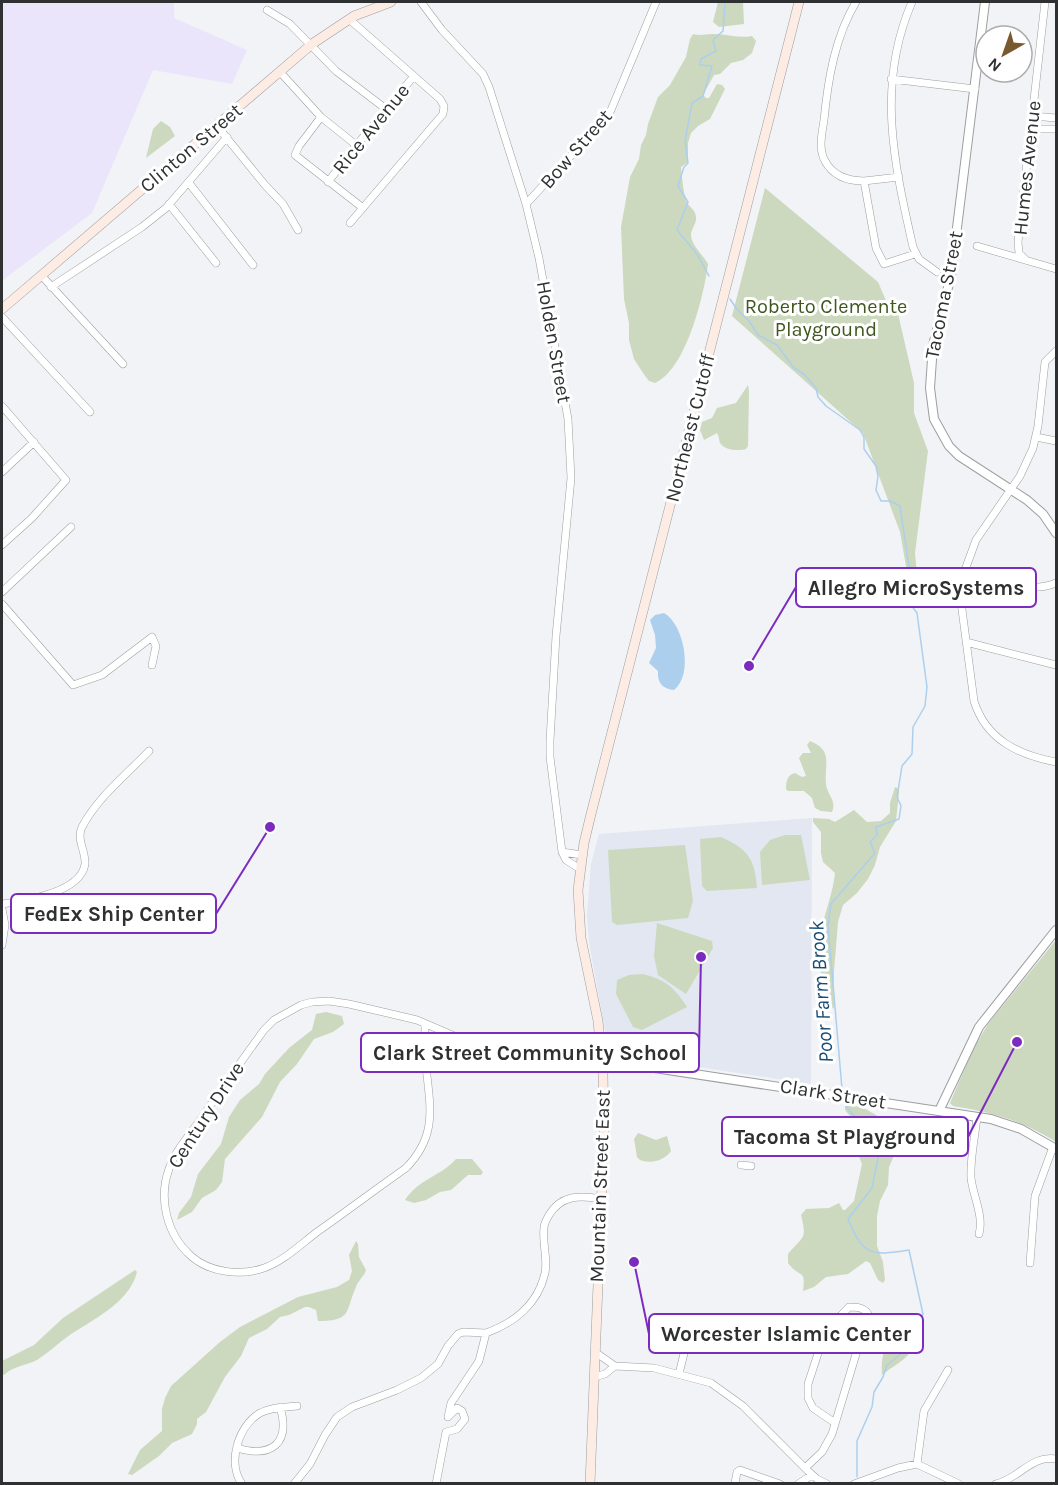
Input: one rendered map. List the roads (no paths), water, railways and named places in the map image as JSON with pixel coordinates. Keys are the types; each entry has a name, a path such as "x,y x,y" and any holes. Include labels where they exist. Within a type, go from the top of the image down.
{"main road":[{"name":"Clinton Street","path":"2,309 310,45 349,19 391,2"},
{"name":"Northeast Cutoff","path":"582,855 799,2"},
{"name":"Mountain Street East","path":"582,855 578,897 580,938 594,997 602,1060 604,1115 590,1484"}],"street":[{"name":"Holden Street","path":"421,2 442,30 483,74 500,117 526,204 539,258 561,374 572,461 551,713 550,757 562,852"},
{"name":"Bow Street","path":"646,23 650,2"},
{"name":"Bow Street","path":"526,204 611,110 656,2"},
{"path":"856,2 834,56 821,142 824,159 838,175 849,180 864,181 899,177"},
{"path":"912,2 891,79 891,135 915,254 926,266 937,272"},
{"name":"Tacoma Street","path":"985,2 951,276 933,345 930,388 934,419 949,446 959,456 1027,500 1043,514 1056,533"},
{"name":"Humes Avenue","path":"1026,260 1018,250 1045,2"},
{"path":"267,10 290,24 354,86 386,109"},
{"path":"349,19 443,102 444,106 442,114 350,223"},
{"path":"280,72 321,117 356,145"},
{"name":"Rice Avenue","path":"328,182 414,76"},
{"path":"891,79 975,89"},
{"path":"1032,116 1056,118"},
{"path":"321,117 295,155 363,208"},
{"path":"217,126 283,204 297,230"},
{"path":"1031,129 1056,129"},
{"name":"Clinton Street","path":"51,287 142,227 169,204 227,137"},
{"path":"864,181 876,248 884,264 915,254"},
{"path":"189,183 254,265"},
{"path":"169,204 216,263"},
{"path":"977,246 1056,269"},
{"path":"41,275 123,364"},
{"path":"2,317 90,412"},
{"path":"1056,351 1047,359 1044,366 1036,437 1027,461 976,540 965,570 961,602 974,701 979,715 1000,740 1016,751 1034,758 1056,762"},
{"path":"2,406 66,480 32,518 2,545"},
{"path":"1036,437 1056,441"},
{"path":"2,472 34,442"},
{"path":"2,592 70,527"},
{"path":"965,570 1027,588 1056,583"},
{"path":"2,604 74,685 102,675 152,637 156,646 152,665"},
{"path":"966,642 1056,665"},
{"path":"2,904 45,896 72,882 80,873 85,862 80,834 83,825 99,802 149,751"},
{"path":"562,852 582,855"},
{"path":"562,852 566,860 580,869"},
{"path":"2,909 5,925 2,945"},
{"path":"939,1111 980,1026 1056,930"},
{"name":"Century Drive","path":"425,1024 430,1124 419,1152 406,1168 290,1252 264,1268 238,1272 217,1270 198,1262 184,1250 170,1228 166,1214 164,1192 169,1169 219,1092 264,1030 274,1020 301,1005 329,1001 349,1004 425,1024 515,1062 602,1060"},
{"name":"Clark Street","path":"602,1060 991,1119 1021,1130 1055,1148"},
{"path":"977,1117 971,1180 981,1225 979,1234"},
{"path":"1030,1263 1035,1196 1055,1148"},
{"path":"741,1164 751,1166"},
{"path":"294,1484 310,1464 337,1417 352,1407 421,1378 438,1364 458,1334 463,1332 486,1333 519,1317 540,1286 546,1264 544,1226 554,1208 568,1198 587,1196 601,1199"},
{"path":"805,1468 822,1452 835,1423 868,1314 857,1306 849,1306 825,1332 808,1384 808,1398 813,1408 820,1415 835,1423"},
{"path":"436,1484 446,1432 445,1423 451,1403 479,1361 486,1333"},
{"path":"679,1374 688,1333"},
{"path":"595,1352 615,1366 654,1368 711,1383 723,1389 766,1427 812,1475 827,1484"},
{"path":"594,1377 605,1374 615,1366"},
{"path":"921,1465 924,1411 948,1370"},
{"path":"242,1484 237,1476 234,1460 248,1425 263,1412 280,1407 297,1406"},
{"path":"237,1448 261,1452 275,1446 283,1434 284,1427 280,1407"},
{"path":"446,1432 459,1427 466,1416 457,1408 447,1416"},
{"path":"996,1484 1046,1457 1056,1459"},
{"path":"854,1484 898,1468 921,1465 959,1484"},
{"path":"735,1483 737,1472 740,1470 780,1484"},
{"path":"798,1484 812,1475"}],"water":[{"path":"664,613 677,628 684,650 684,673 674,690 661,685 658,671 649,663 656,648 650,620 655,615"}],"waterway":[{"name":"Poor Farm Brook","path":"709,276 697,254 677,230 688,202 678,186 684,167 688,163 685,141 692,103 703,96 712,66 700,65 701,59 716,51 713,40 723,31 725,2"},
{"name":"Poor Farm Brook","path":"730,299 758,335 777,345 794,368 804,374 816,388 818,397 826,406 860,430 864,437 864,449 876,466 878,476 876,490 881,501 890,501 900,506 909,567 908,601 917,613 927,687 925,706 913,727 912,754 902,766 897,797 901,806 899,819 876,827 877,835 870,842 875,853 831,904 828,925 842,1089"},
{"name":"Poor Farm Brook","path":"846,1106 880,1148 872,1188 848,1219 859,1240 870,1251 886,1253 909,1250 923,1314 912,1331 900,1339 907,1349 887,1365 874,1392 872,1407 857,1441 857,1477"}],"place":[{"name":"Allegro MicroSystems","path":"749,666"},
{"name":"FedEx Ship Center","path":"270,827"},
{"name":"Clark Street Community School","path":"701,957"},
{"name":"Tacoma St Playground","path":"1017,1042"},
{"name":"Worcester Islamic Center","path":"634,1262"}],"park label":[{"name":"Roberto Clemente Playground","path":"826,318"}]}
